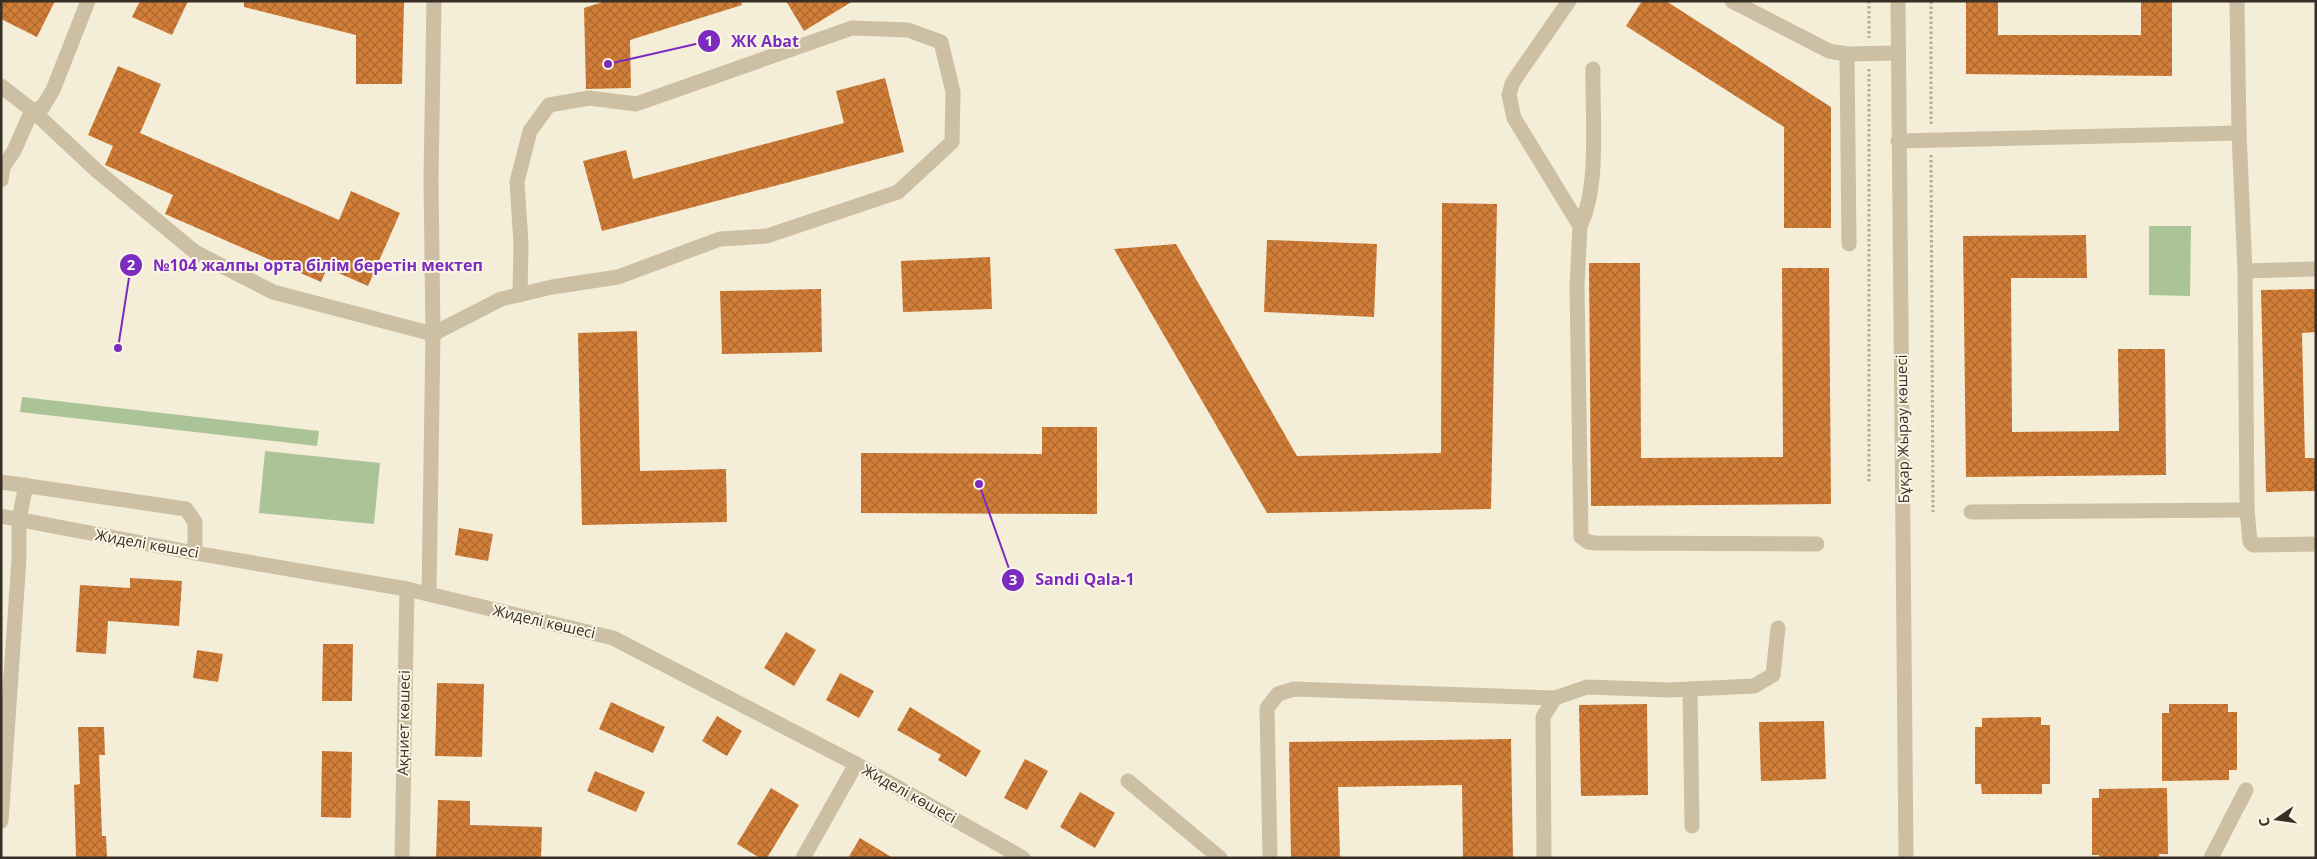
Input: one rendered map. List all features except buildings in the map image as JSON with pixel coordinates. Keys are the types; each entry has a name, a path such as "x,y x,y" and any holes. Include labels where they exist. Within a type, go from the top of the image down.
{"street":[{"path":"32,110 42,108 53,90 88,1"},
{"path":"428,594 433,334 431,180 434,1"},
{"path":"1569,1 1519,73 1512,84 1509,95 1514,118 1580,226"},
{"path":"1732,1 1812,44 1829,51 1848,54 1897,53"},
{"name":"Бұқар Жырау көшесі","path":"1898,1 1898,140 1905,545 1906,858"},
{"path":"2236,1 2245,271 2247,510 2250,542 2253,545 2316,544"},
{"path":"1,86 32,110 96,170 195,252 273,292 433,334 501,299 520,295 552,287 618,276 720,239 767,236 898,192 952,142 953,92 941,42 908,30 852,28 636,104 589,98 549,104 530,131 517,182 521,244 520,295"},
{"path":"1848,54 1848,244"},
{"path":"1592,69 1592,190 1588,212 1580,226 1577,286 1581,537 1588,542 1596,543 1817,544"},
{"path":"1,180 3,167 14,151 32,110"},
{"path":"1898,140 2239,133"},
{"path":"2245,271 2316,269"},
{"path":"1,482 186,509 195,522 195,553"},
{"path":"1,821 19,519 26,485"},
{"path":"1971,512 2247,510"},
{"name":"Жиделі көшесі","path":"1,516 195,553 407,589 613,638 856,764 1023,858"},
{"name":"Ақниет көшесі","path":"402,858 407,589"},
{"path":"1270,858 1267,708 1278,694 1294,689 1556,698 1588,688 1690,689 1754,686 1772,675 1778,628"},
{"path":"1690,689 1692,826"},
{"path":"1544,858 1542,717 1556,698"},
{"path":"803,858 856,764"},
{"path":"1128,781 1220,858"},
{"path":"2211,858 2246,790"}],"path":[{"path":"1869,1 1869,483"},
{"path":"1931,1 1933,512"}],"green space":[{"path":"2149,226 2191,226 2190,296 2149,295"},
{"path":"22,397 319,431 317,446 20,412"},
{"path":"265,451 380,463 374,524 259,513"}],"place":[{"name":"ЖК Abat","path":"608,64"},
{"name":"№104 жалпы орта білім беретін мектеп","path":"118,348"},
{"name":"Sandi Qala-1","path":"979,484"}]}
